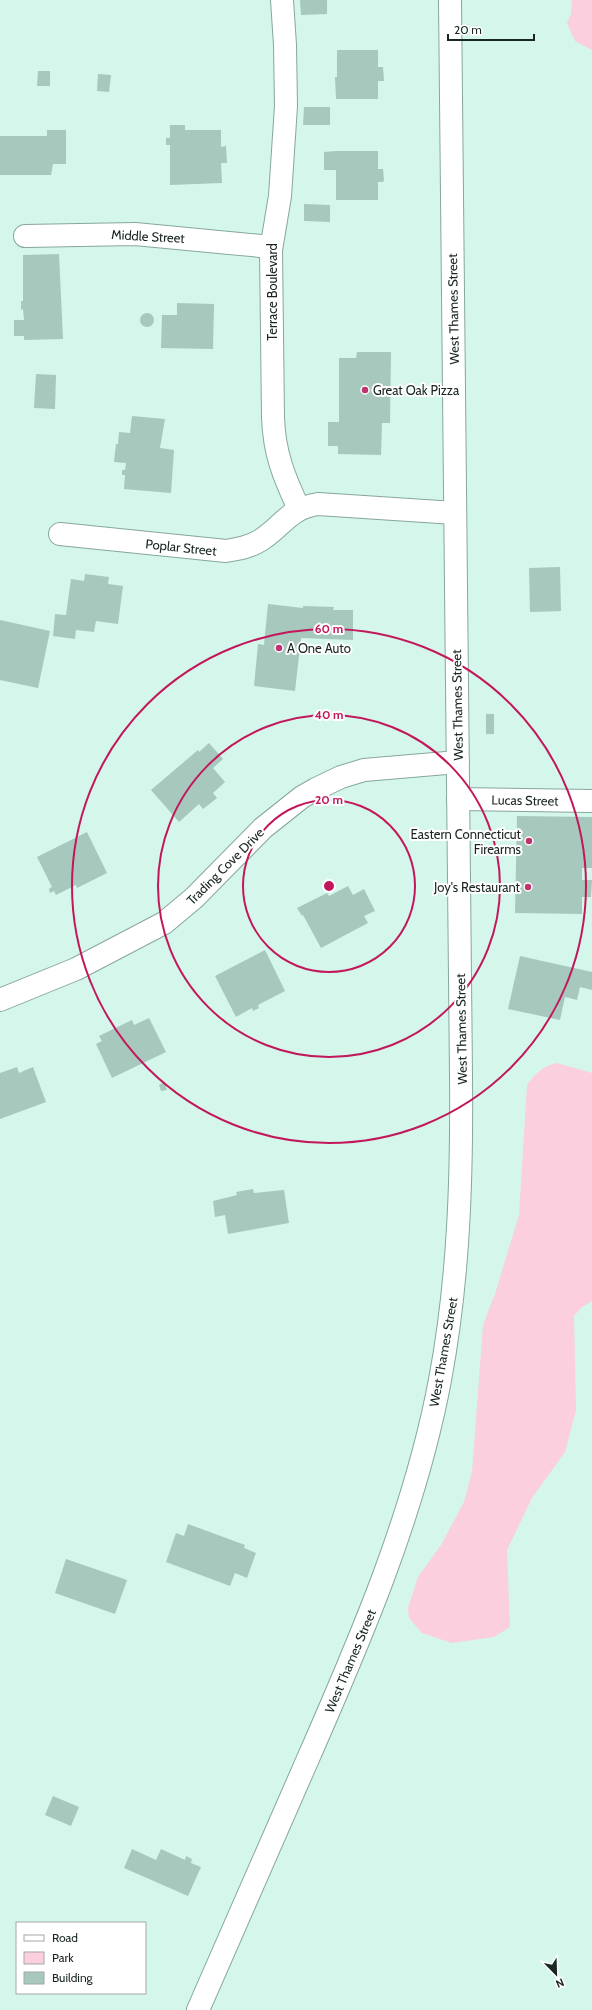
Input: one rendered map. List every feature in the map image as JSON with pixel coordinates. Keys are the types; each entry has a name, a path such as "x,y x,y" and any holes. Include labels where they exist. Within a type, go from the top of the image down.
{"main road":[{"name":"Terrace Boulevard","path":"282,0 285,45 286,106 280,196 271,247 274,435 282,470 299,509"},
{"name":"West Thames Street","path":"198,2010 351,1662 374,1603 411,1497 428,1435 440,1381 454,1288 461,1175 450,0"},
{"name":"Middle Street","path":"25,236 135,234 271,247"},
{"name":"Poplar Street","path":"60,534 226,551 245,548 255,543 299,509 318,504 455,513"},
{"name":"Trading Cove Drive","path":"0,1000 76,969 164,924 194,898 266,826 316,788 341,777 364,770 458,762"},
{"name":"Lucas Street","path":"458,799 592,802"}],"green space":[{"path":"572,0 592,0 592,50 575,41 567,23 571,14"},
{"path":"557,1063 592,1073 592,1301 581,1308 574,1316 576,1410 565,1452 532,1498 507,1550 510,1627 494,1637 452,1643 422,1633 409,1618 408,1608 418,1577 441,1545 464,1502 472,1472 483,1325 495,1294 519,1215 527,1085 540,1071"}],"building":[{"path":"300,0 327,0 327,14 301,15"},
{"path":"337,50 378,50 378,67 383,67 384,81 378,81 378,99 336,99 335,77 337,77"},
{"path":"38,71 50,71 50,86 37,86"},
{"path":"98,74 111,75 109,92 97,91"},
{"path":"304,107 330,107 330,125 303,125"},
{"path":"170,125 185,125 185,130 221,130 221,147 226,146 227,163 221,163 222,183 170,185 170,145 166,145 166,138 170,138"},
{"path":"47,130 66,130 66,164 53,164 51,175 0,175 0,136 47,136"},
{"path":"378,151 378,169 383,169 384,180 383,182 378,182 378,200 336,200 336,170 324,170 324,152"},
{"path":"304,204 330,205 330,222 304,221"},
{"path":"59,254 63,339 24,340 24,336 14,336 14,320 24,320 23,309 21,310 21,301 23,301 23,255"},
{"path":"177,303 214,304 213,349 161,348 162,315 177,315"},
{"path":"147,313 152,315 154,320 152,325 147,327 142,325 140,320 142,315"},
{"name":"Great Oak Pizza","path":"357,352 391,352 390,423 382,423 381,455 338,454 338,446 328,446 328,422 339,422 339,358 356,358"},
{"path":"36,374 56,375 55,409 34,408"},
{"path":"132,416 165,419 160,448 174,450 171,493 124,489 125,475 122,475 122,470 125,470 126,463 114,462 119,432 130,433"},
{"path":"560,567 561,611 530,612 529,568"},
{"path":"85,574 109,577 108,584 123,586 118,624 96,621 94,632 76,630 75,639 53,636 55,614 66,615 71,579 84,581"},
{"name":"A One Auto","path":"268,604 303,608 303,606 334,607 333,610 353,610 353,640 301,638 295,691 254,686 258,644 264,645"},
{"path":"0,620 50,631 38,688 0,680"},
{"path":"486,714 494,714 494,734 486,734"},
{"path":"209,743 223,759 213,768 225,782 213,793 217,798 203,809 199,804 179,822 151,790 198,750 199,752"},
{"path":"517,816 592,817 592,868 582,868 582,880 592,880 591,897 582,897 582,914 515,913"},
{"path":"87,832 107,873 77,888 76,885 56,895 54,891 50,893 49,889 52,887 37,857"},
{"path":"348,886 353,895 364,889 375,911 364,916 368,923 321,948 303,915 302,916 297,908 327,893 329,896"},
{"path":"265,950 285,991 258,1005 259,1008 253,1011 252,1008 236,1017 215,976"},
{"path":"520,956 592,972 592,990 580,987 577,1000 565,997 560,1020 508,1009"},
{"path":"149,1018 166,1052 112,1078 96,1044 102,1041 99,1036 132,1020 134,1025"},
{"path":"17,1067 19,1073 33,1067 46,1102 0,1119 0,1073"},
{"path":"164,1082 167,1090 161,1091 159,1085"},
{"path":"253,1189 254,1193 284,1190 289,1223 228,1234 225,1215 215,1217 213,1201 237,1195 236,1192"},
{"path":"188,1524 245,1545 244,1548 256,1553 247,1578 235,1573 230,1586 166,1562 176,1533 184,1536"},
{"path":"66,1559 127,1580 115,1614 55,1593"},
{"path":"53,1796 79,1807 71,1826 45,1815"},
{"path":"132,1849 156,1860 161,1849 185,1860 186,1856 192,1859 191,1863 201,1867 188,1896 124,1868"}],"place":[{"name":"Great Oak Pizza","path":"365,390"},
{"name":"A One Auto","path":"279,648"},
{"name":"Eastern Connecticut Firearms","path":"529,841"},
{"name":"Joy's Restaurant","path":"528,887"}]}
